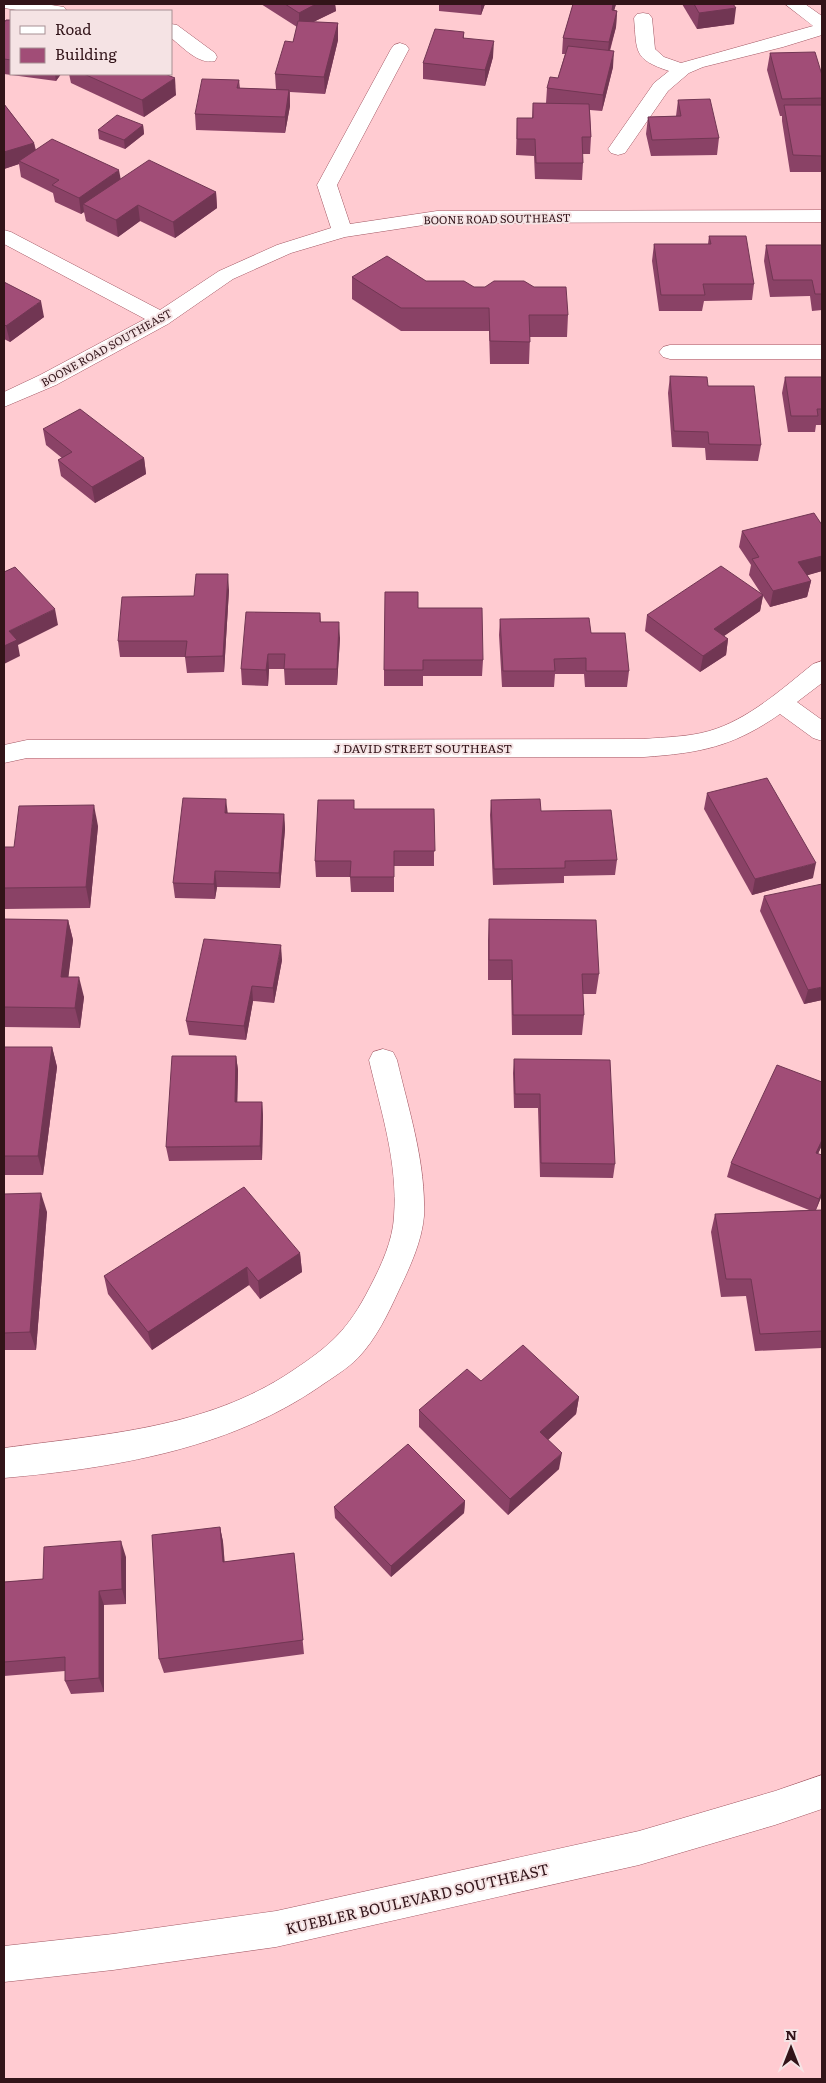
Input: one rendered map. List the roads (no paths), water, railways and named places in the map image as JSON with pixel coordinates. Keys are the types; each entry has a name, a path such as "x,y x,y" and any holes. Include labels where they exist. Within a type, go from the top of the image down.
{"street":[{"path":"10,4 51,10"},
{"path":"794,4 822,24"},
{"path":"643,18 646,51 657,61 682,69"},
{"path":"618,149 661,87 682,69 696,62 777,43 822,29"},
{"path":"172,30 208,57"},
{"path":"342,231 327,185 400,49"},
{"name":"BOONE ROAD SOUTHEAST","path":"4,400 48,380 161,319 226,275 284,249 342,231 437,218 822,216"},
{"path":"4,236 161,319"},
{"path":"670,352 822,352"},
{"name":"J DAVID STREET SOUTHEAST","path":"4,754 37,749 644,748 693,743 714,739 730,732 780,702 822,670"},
{"path":"780,702 822,732"},
{"path":"4,1463 122,1448 184,1435 252,1411 305,1382 349,1347 378,1303 396,1263 409,1217 407,1176 383,1060"},
{"name":"KUEBLER BOULEVARD SOUTHEAST","path":"4,1964 114,1952 276,1929 639,1848 776,1808 822,1792"}]}
